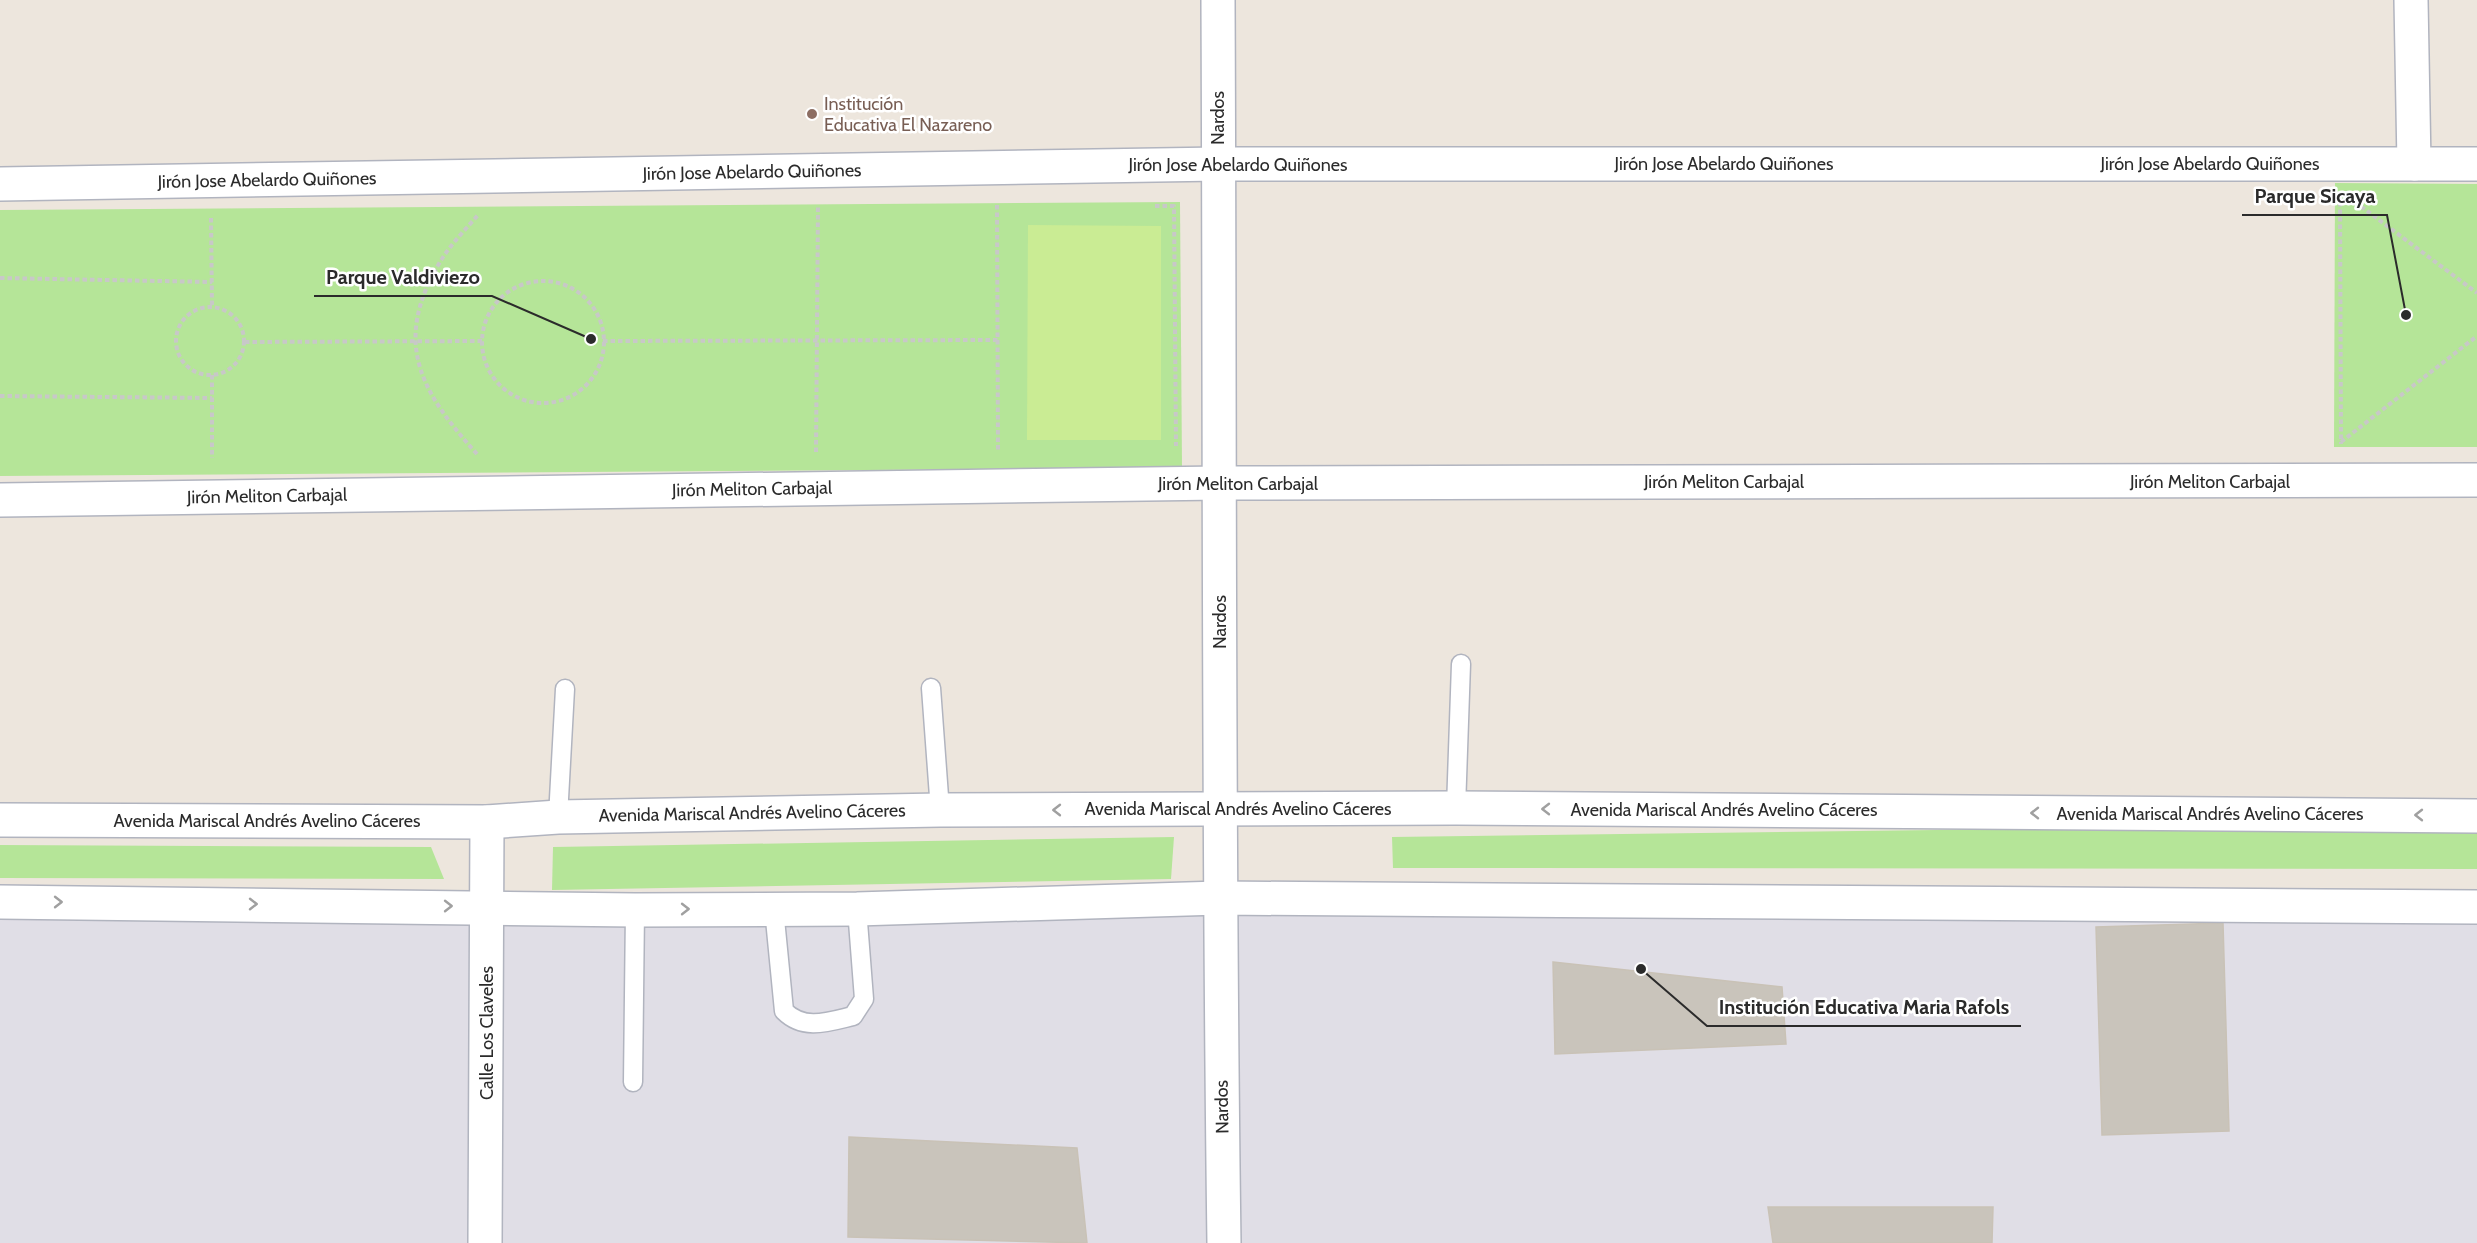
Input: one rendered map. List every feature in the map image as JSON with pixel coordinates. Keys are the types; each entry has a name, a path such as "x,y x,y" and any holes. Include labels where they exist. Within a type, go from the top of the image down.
{"street":[{"name":"Nardos","path":"1218,0 1221,483 1219,898 1224,1243"},
{"path":"2411,0 2414,164"},
{"name":"Jirón Jose Abelardo Quiñones","path":"0,184 1219,164 2341,177 2414,164 2477,164"},
{"name":"Jirón Meliton Carbajal","path":"0,500 1221,483 2477,480"},
{"name":"Avenida Mariscal Andrés Avelino Cáceres","path":"0,820 487,822 558,817 940,810 1456,808 2477,816"},
{"name":"Calle Los Claveles","path":"485,1243 487,822"},
{"path":"0,902 488,906 635,910 857,909 1219,898 2477,907"}],"lane":[{"path":"1456,808 1461,664"},
{"path":"931,688 940,810"},
{"path":"558,817 565,689"},
{"path":"774,909 784,1011 793,1020 820,1024 853,1016 864,999 857,909"},
{"path":"633,1082 635,910"}],"path":[{"path":"997,169 998,486"},
{"path":"816,488 819,171"},
{"path":"2341,177 2477,293"},
{"path":"2341,177 2341,481"},
{"path":"210,181 212,307"},
{"path":"1150,206 1174,206 1176,450"},
{"path":"985,207 1009,207"},
{"path":"806,209 830,208"},
{"path":"470,211 481,210 441,260 421,298 415,342 423,382 444,418 512,493"},
{"path":"0,278 212,282"},
{"path":"549,281 568,287 584,297 597,313 604,351 597,369 586,386 569,397 549,402 529,401 510,394 494,380 484,362 482,341 485,321 495,303 511,290 529,282 549,281"},
{"path":"212,307 220,308 239,321 244,331 245,342 238,363 229,370 212,375 197,373 188,368 180,359 176,336 187,316 196,309 212,307"},
{"path":"2341,443 2477,336"},
{"path":"603,341 998,340"},
{"path":"245,342 482,341"},
{"path":"212,375 213,496"},
{"path":"0,396 212,398"}],"shaded area":[{"path":"2477,913 2477,1243 0,1243 0,914"}],"green space":[{"path":"2335,183 2477,184 2477,447 2334,447"},
{"path":"1180,202 1182,468 0,476 0,210"},
{"path":"1028,225 1161,226 1161,440 1027,440"},
{"path":"2477,823 2477,869 1393,868 1392,837"},
{"path":"1174,837 1171,879 552,890 553,847"},
{"path":"0,845 431,847 444,879 0,878"}],"building":[{"path":"2223,923 2229,1131 2102,1135 2096,927"},
{"path":"1553,962 1782,987 1786,1044 1555,1054"},
{"path":"849,1137 1077,1148 1087,1243 848,1237"},
{"path":"1768,1207 1993,1207 1992,1243 1773,1243"}],"place":[{"name":"Institución Educativa El Nazareno","path":"812,114"},
{"name":"Parque Sicaya","path":"2406,315"},
{"name":"Parque Valdiviezo","path":"591,339"},
{"name":"Institución Educativa Maria Rafols","path":"1641,969"}]}
